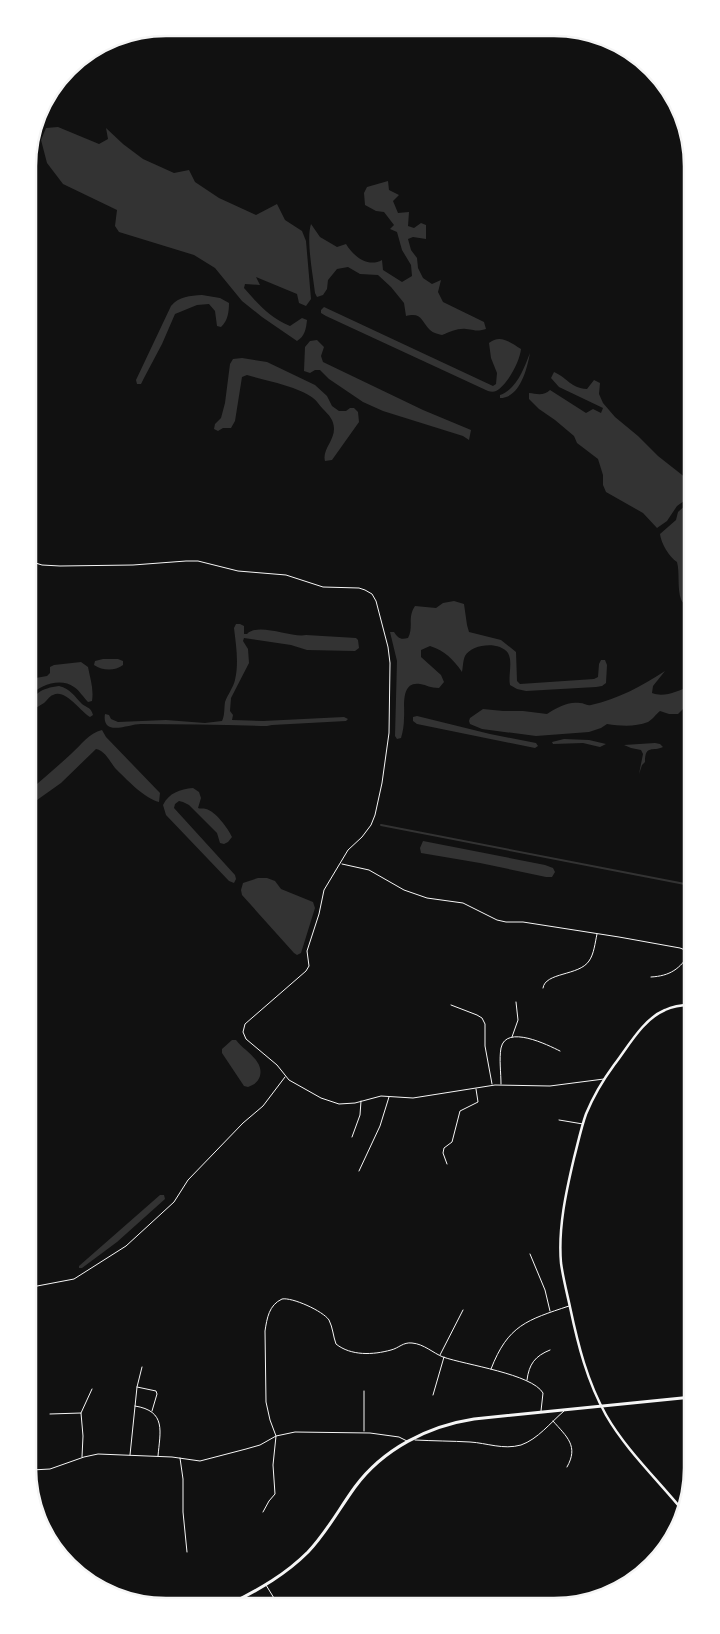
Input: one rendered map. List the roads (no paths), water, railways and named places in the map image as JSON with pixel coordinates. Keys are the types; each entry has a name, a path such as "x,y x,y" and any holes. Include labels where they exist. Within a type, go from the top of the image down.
{"street":[{"path":"678,1505 622,1440 601,1406 582,1360 561,1263 565,1198 583,1124 604,1079 652,1018 664,1010 683,1006"},
{"path":"243,1598 266,1585 293,1565 314,1545 367,1473 409,1440 463,1420 683,1398"}],"lane":[{"path":"37,564 60,566 132,565 186,560 198,561 238,571 286,575 323,587 359,588 372,594 380,611 390,663 390,719 386,759 375,815 367,831 351,846 324,890 319,914 307,951 309,966 306,971 245,1024 243,1028 246,1039 278,1065 285,1076 300,1087 332,1102 348,1104 381,1096 409,1099 501,1084 550,1086 604,1079"},
{"path":"342,863 369,870 397,886 427,898 462,903 496,920 523,922 683,950"},
{"path":"543,988 547,979 586,966 591,958 597,934"},
{"path":"651,977 669,974 683,962"},
{"path":"501,1084 501,1047 511,1037 518,1020 516,1002"},
{"path":"452,1005 477,1015 482,1018 485,1024 485,1046 492,1085"},
{"path":"511,1037 537,1040 560,1051"},
{"path":"36,1286 74,1279 126,1246 174,1202 188,1180 243,1123 268,1101 285,1076"},
{"path":"447,1164 444,1148 452,1142 460,1111 478,1102 476,1088"},
{"path":"359,1171 380,1126 389,1096"},
{"path":"352,1137 360,1115 361,1101"},
{"path":"559,1120 583,1124"},
{"path":"530,1254 542,1284 550,1312"},
{"path":"263,1512 275,1494 273,1465 276,1436 266,1402 264,1342 269,1314 275,1303 282,1299 292,1300 324,1316 331,1324 336,1344 354,1352 371,1354 391,1350 410,1342 418,1344 440,1356 527,1380 539,1387 543,1393 541,1412"},
{"path":"491,1370 504,1343 516,1329 530,1320 570,1306"},
{"path":"440,1356 463,1310"},
{"path":"527,1380 533,1360 550,1350"},
{"path":"433,1395 444,1357"},
{"path":"130,1456 137,1387 142,1367"},
{"path":"137,1387 156,1391 157,1394 152,1412"},
{"path":"82,1458 81,1414 92,1389"},
{"path":"364,1391 364,1432"},
{"path":"135,1406 144,1408 158,1417 160,1423 158,1457"},
{"path":"36,1470 55,1468 98,1454 180,1458 195,1461 206,1460 254,1447 276,1436 304,1431 364,1432 409,1440 473,1442 499,1447 511,1447 534,1438 566,1409"},
{"path":"50,1414 81,1414"},
{"path":"553,1421 571,1444 572,1456 567,1467"},
{"path":"180,1458 187,1552"},
{"path":"266,1585 274,1598"}],"waterway":[{"path":"381,825 683,884"}]}
